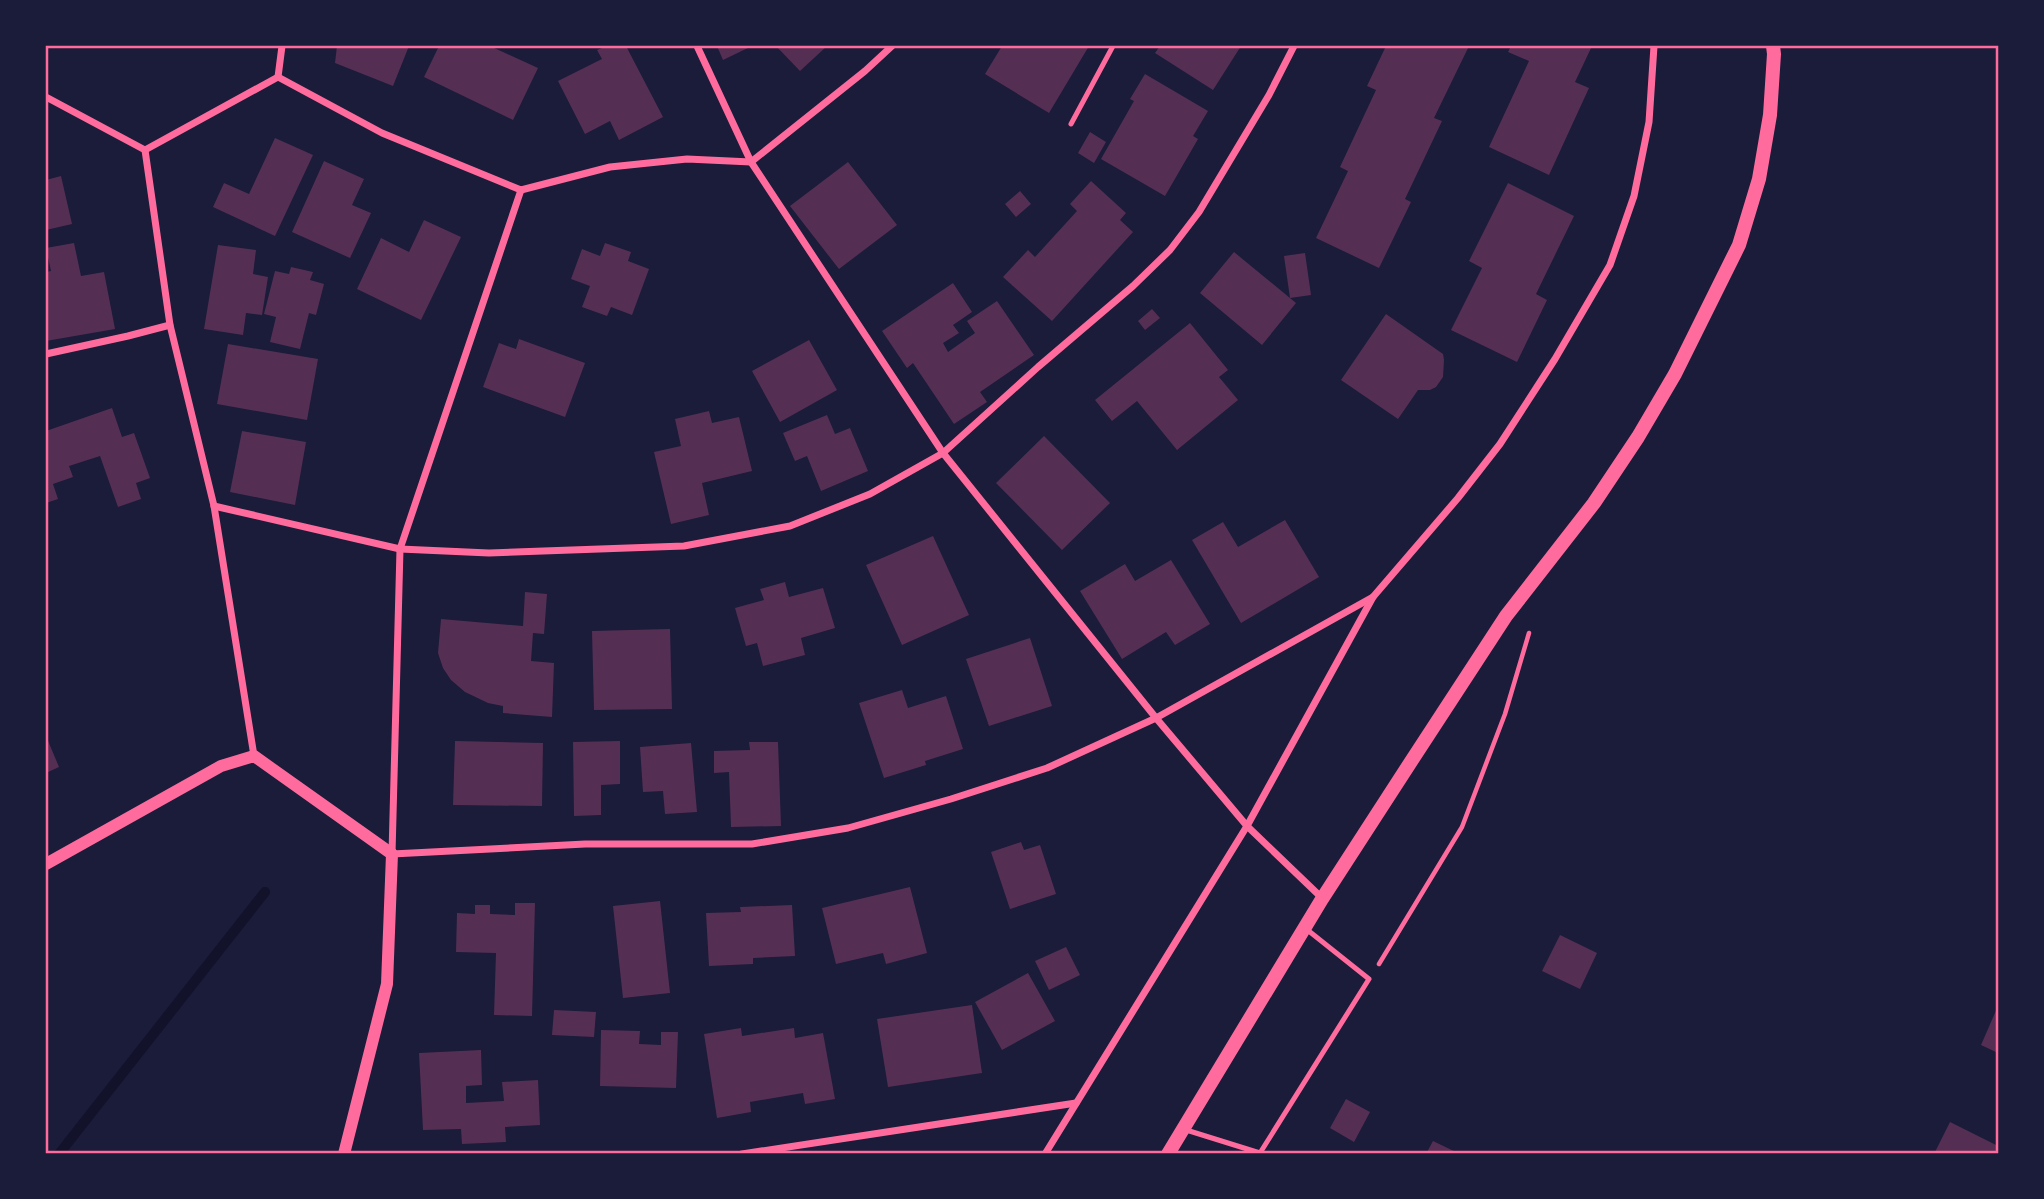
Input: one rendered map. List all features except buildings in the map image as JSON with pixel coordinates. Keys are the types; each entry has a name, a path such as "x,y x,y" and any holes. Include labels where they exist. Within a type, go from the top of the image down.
{"main road":[{"path":"1171,1152 1182,1129 1322,899 1506,616 1594,503 1639,437 1675,373 1739,245 1759,179 1770,115 1773,46"}],"street":[{"path":"278,77 282,46"},
{"path":"696,46 751,162 943,453 1156,718 1247,826 1322,899"},
{"path":"278,77 382,133 521,190 610,167 687,159 751,162 865,71 892,46"},
{"path":"214,506 400,549 489,553 684,546 790,526 870,494 943,453 1133,286 1170,250 1199,212 1269,95 1294,46"},
{"path":"1045,1153 1247,826 1373,597 1458,498 1500,444 1555,359 1610,265 1634,196 1649,122 1654,46"},
{"path":"145,150 278,77"},
{"path":"46,97 145,150"},
{"path":"145,150 170,325 214,506 254,756 392,854 585,844 752,844 848,828 1047,768 1156,718 1373,597"},
{"path":"344,1153 387,984 400,549 521,190"},
{"path":"46,354 170,325"},
{"path":"46,864 221,766 254,756"},
{"path":"742,1153 1076,1103"}],"lane":[{"path":"1070,124 1113,46"},
{"path":"1182,1129 1260,1153 1369,979 1305,928"}],"path":[{"path":"1369,979 1462,827 1505,714 1529,633"}],"waterway":[{"path":"59,1154 265,892"}]}
